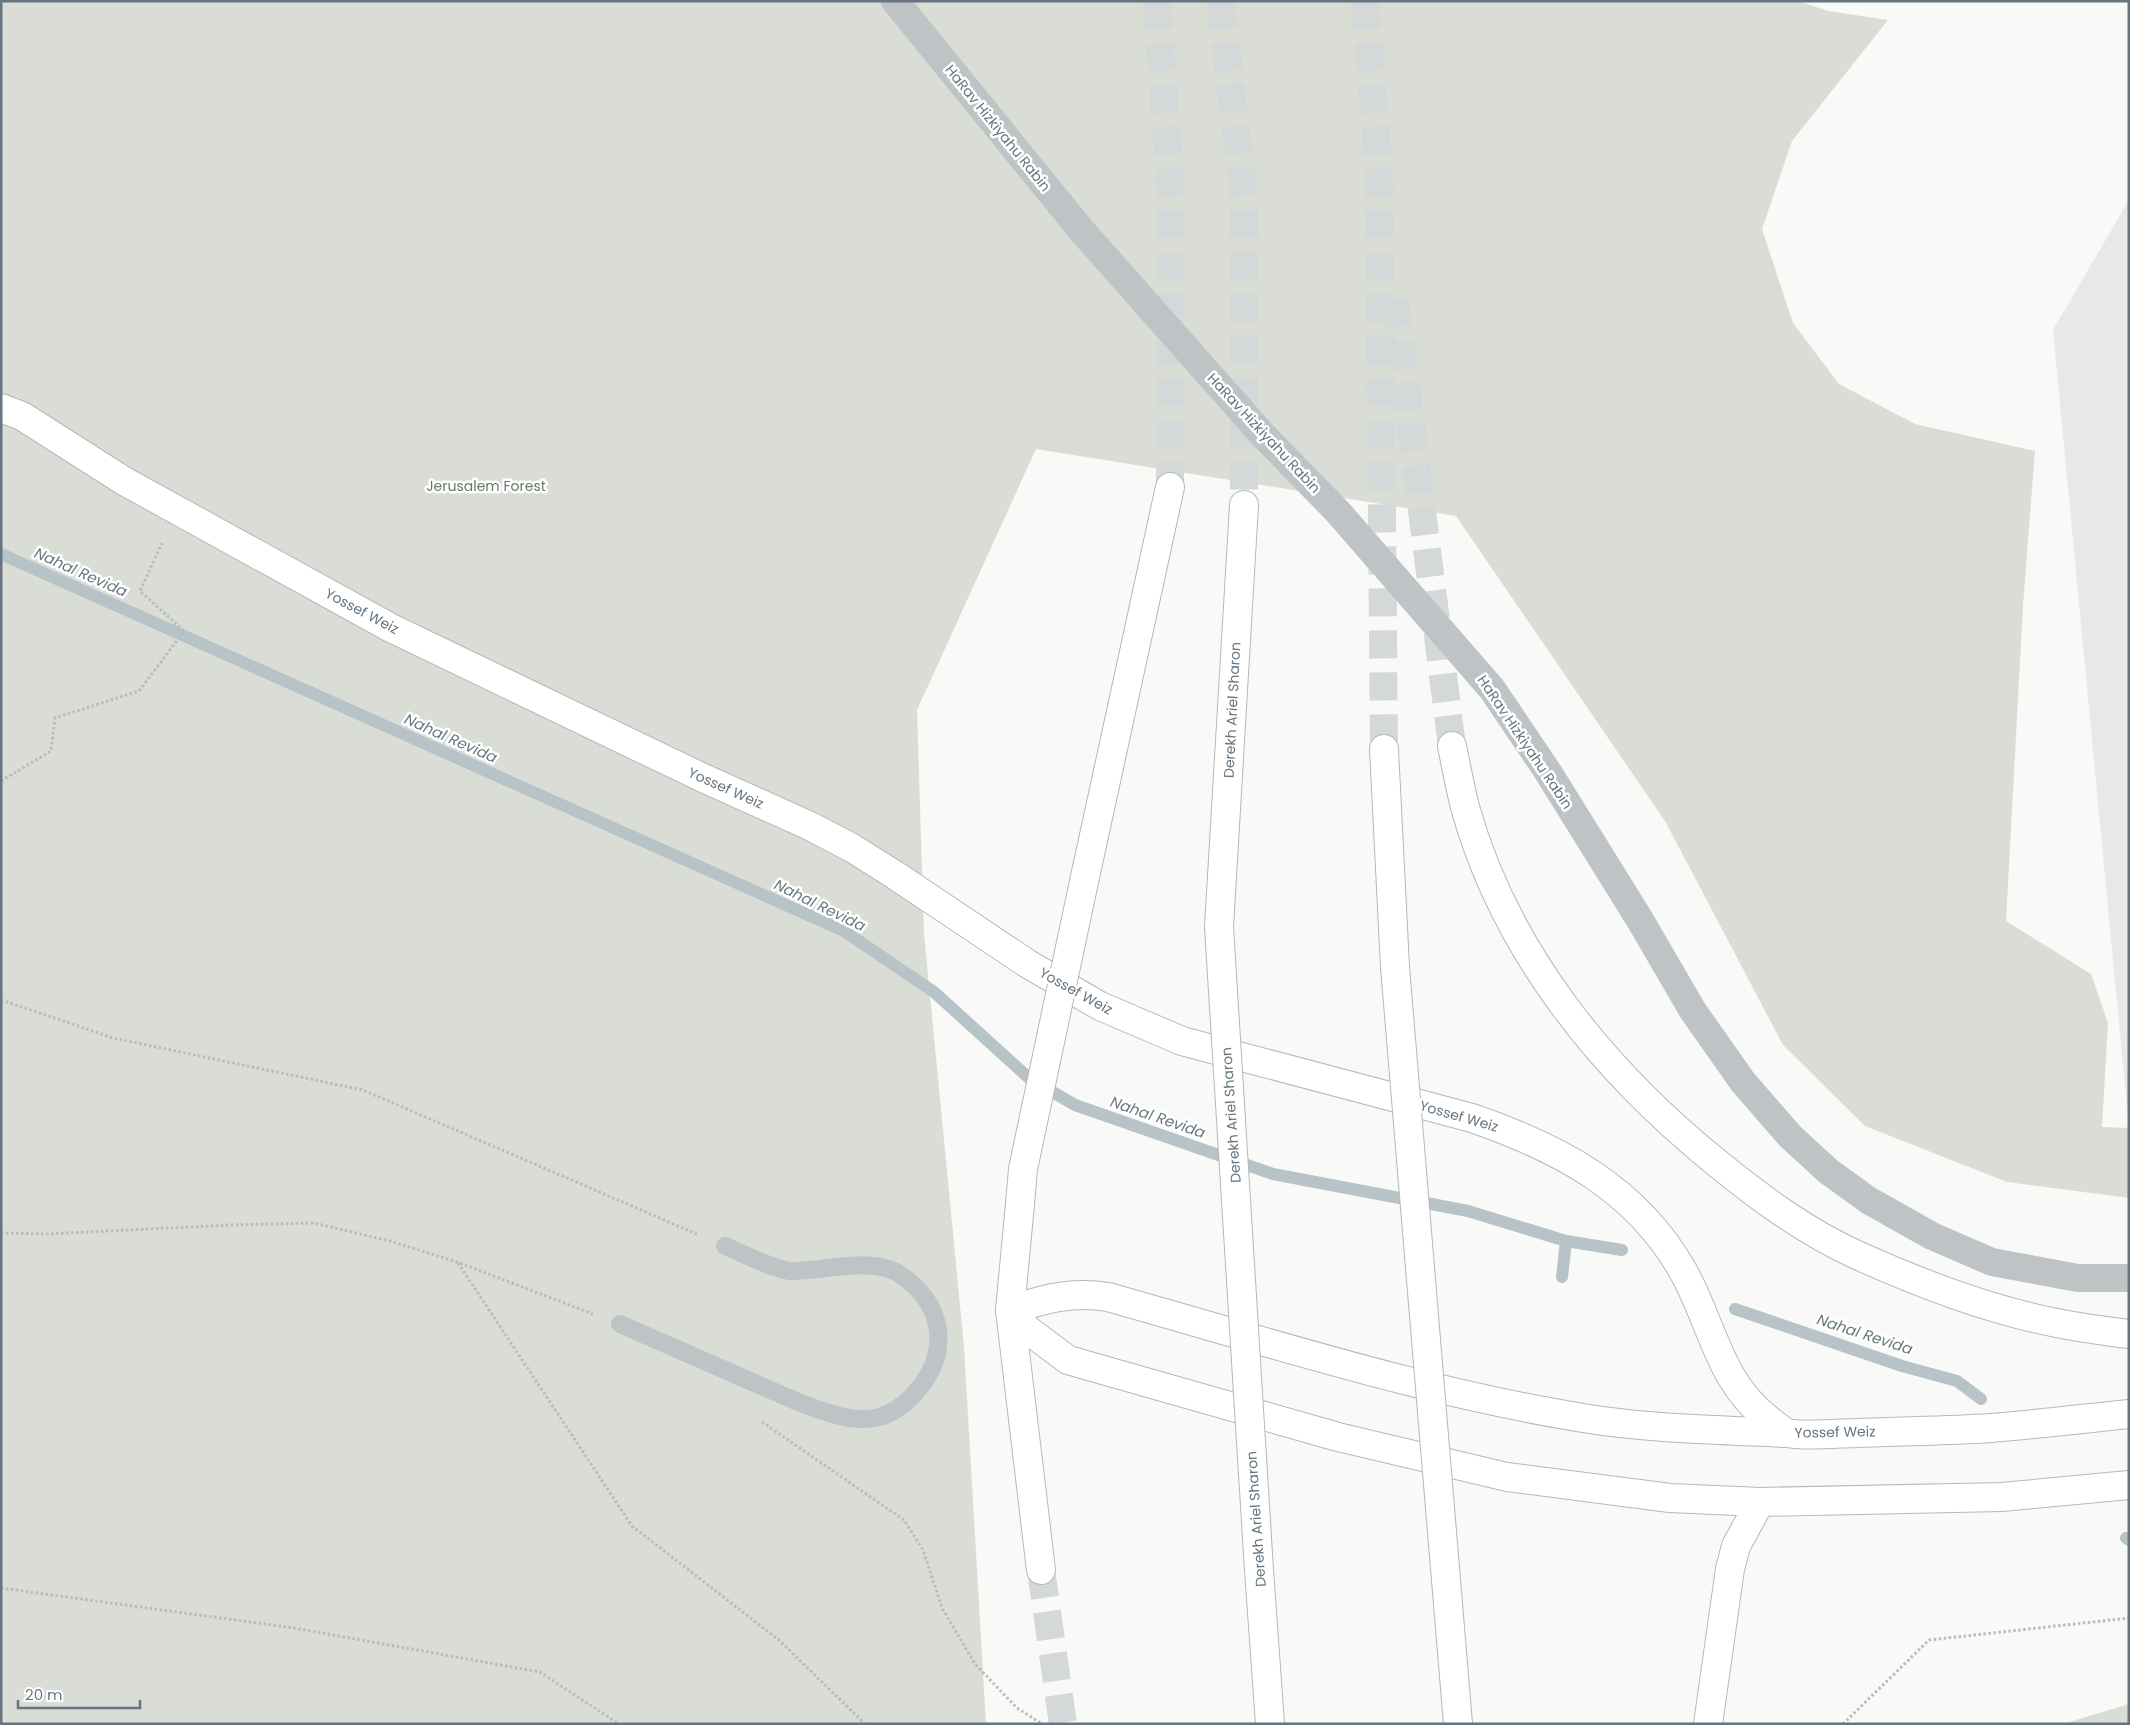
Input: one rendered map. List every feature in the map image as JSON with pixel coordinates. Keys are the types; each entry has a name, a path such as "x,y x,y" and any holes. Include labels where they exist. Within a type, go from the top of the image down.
{"main road":[{"name":"Yossef Weiz","path":"1,408 22,416 124,481 390,628 701,778 810,826 852,848 1028,964 1122,1016 1182,1041 1472,1118 1516,1133 1559,1152 1592,1173 1626,1201 1659,1235 1682,1269 1698,1299 1708,1329 1730,1379 1744,1398 1786,1433 1836,1434 1990,1428 2129,1414"},
{"path":"1041,1570 1010,1310 1023,1169 1170,487"},
{"name":"Derekh Ariel Sharon","path":"1244,506 1219,927 1270,1724"},
{"path":"1452,746 1465,808 1492,884 1527,952 1569,1014 1615,1070 1674,1128 1745,1185 1796,1222 1855,1254 1976,1301 2056,1323 2129,1334"},
{"path":"1384,749 1395,967 1458,1724"},
{"path":"1010,1310 1048,1298 1067,1294 1088,1293 1353,1366 1513,1405 1585,1418 1661,1427 1786,1433"},
{"path":"1010,1310 1028,1330 1068,1360 1338,1437 1517,1478 1670,1498 1760,1502 2002,1497 2129,1485"},
{"path":"1708,1724 1730,1569 1736,1546 1760,1502"}],"street":[{"name":"HaRav Hizkiyahu Rabin","path":"895,1 1082,230 1262,434 1338,512 1492,690 1548,772 1640,920 1692,1011 1743,1082 1790,1136 1828,1171 1868,1200 1932,1236 1992,1262 2078,1278 2129,1278"}],"lane":[{"path":"620,1324 798,1402 827,1413 859,1419 882,1416 897,1409 913,1397 928,1377 937,1357 940,1338 936,1320 928,1300 899,1273 868,1266 789,1271 725,1246"}],"path":[{"path":"1,782 51,751 55,718 139,691 184,632 140,591 177,511"},
{"path":"1,1000 113,1038 363,1090 473,1137 532,1165 725,1246"},
{"path":"1,1233 47,1234 229,1225 314,1223 390,1241 457,1262 620,1324"},
{"path":"457,1262 632,1526 780,1640 865,1724"},
{"path":"758,1419 904,1520 924,1550 942,1608 974,1664 1017,1708 1042,1724"},
{"path":"1,1588 294,1628 540,1672 619,1724"},
{"path":"1843,1724 1929,1640 2129,1618"}],"shaded area":[{"path":"2129,200 2129,1107 2127,1107 2053,330"}],"green space":[{"name":"Jerusalem Forest","path":"1,1 1798,1 1828,11 1888,20 1792,141 1762,229 1793,323 1839,384 1915,424 2035,451 2023,606 2006,921 2091,974 2108,1023 2102,1127 2129,1128 2129,1198 2007,1182 1865,1126 1783,1045 1665,821 1456,516 1036,449 917,710 924,933 964,1347 986,1724 1,1724"},
{"path":"2129,1704 2129,1724 2063,1724"}],"waterway":[{"name":"Nahal Revida","path":"1,554 844,931 934,992 1030,1079 1075,1105 1273,1174 1468,1211 1566,1241 1622,1250"},
{"path":"1562,1277 1566,1241"},
{"name":"Nahal Revida","path":"1735,1309 1902,1366 1957,1381 1981,1399"}],"tunnel":[{"path":"1157,1 1171,198 1170,487"},
{"path":"1220,1 1244,196 1244,505"},
{"path":"1365,1 1379,172 1384,749"},
{"path":"1395,299 1452,746"},
{"path":"1041,1570 1063,1724"}]}
